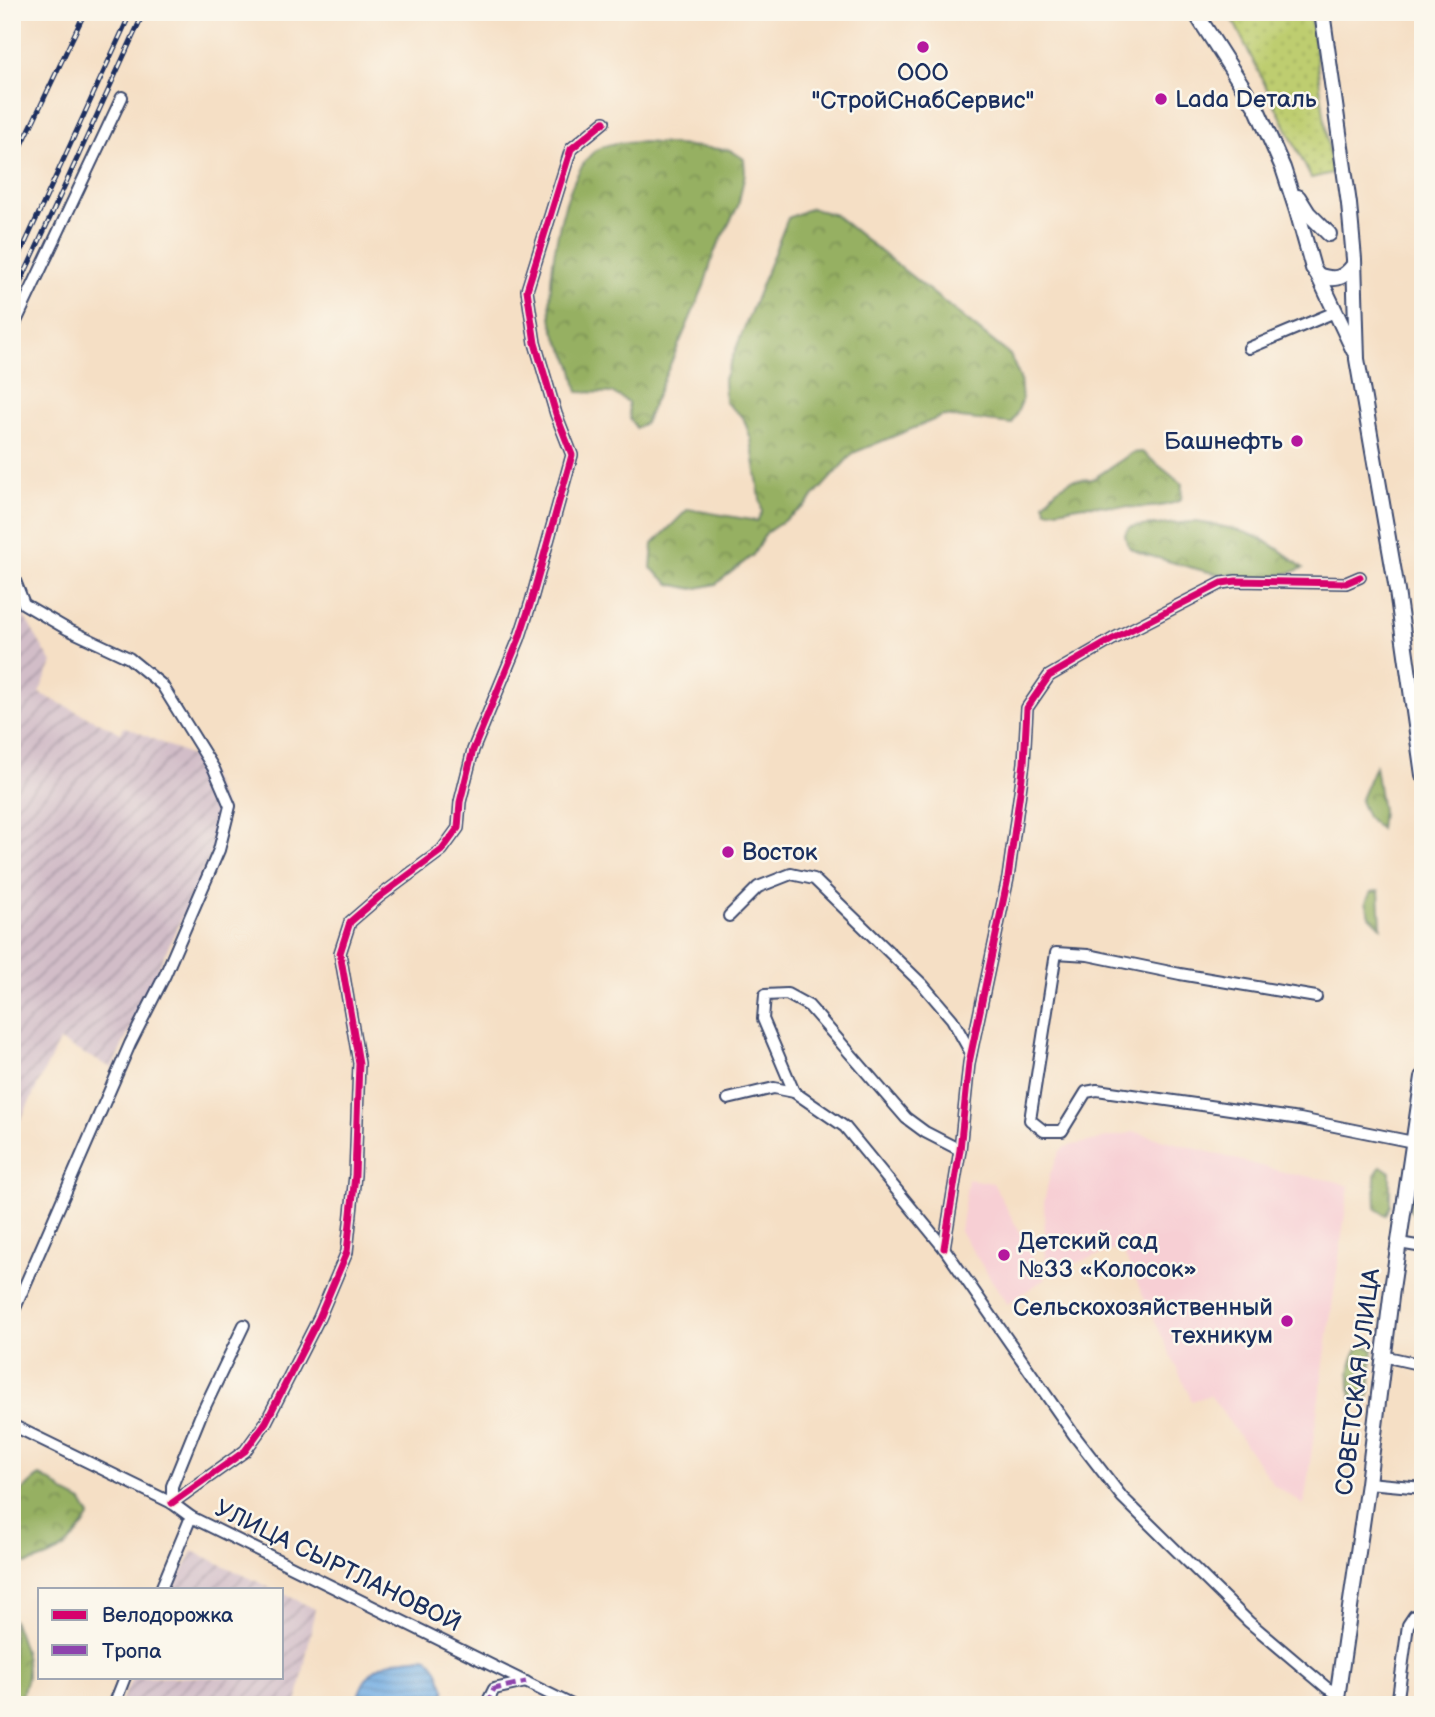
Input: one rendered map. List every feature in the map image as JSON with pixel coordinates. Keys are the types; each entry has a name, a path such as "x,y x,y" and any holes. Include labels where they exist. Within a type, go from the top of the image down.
{"main road":[{"path":"1195,12 1257,109 1283,168 1308,213 1329,234 1342,237 1353,247"},
{"path":"1322,12 1349,204 1357,359 1394,572 1423,775"},
{"path":"1283,168 1309,258 1357,359"},
{"path":"1309,258 1314,242 1329,234 1346,216 1349,204"},
{"path":"1318,275 1337,279 1346,275 1353,266"},
{"name":"СОВЕТСКАЯ УЛИЦА","path":"1336,1699 1368,1483 1399,1243 1418,1143 1423,1077"}],"street":[{"path":"12,330 122,97"},
{"path":"172,1503 244,1451 266,1422 320,1318 347,1252 355,1175 359,1063 340,953 350,922 442,850 458,828 460,802 473,750 519,639 531,602 572,455 556,414 535,343 527,290 571,149 604,122"},
{"path":"1249,348 1335,312"},
{"path":"12,573 24,604 67,629 129,658 162,685 214,769 230,806 219,850 12,1315"},
{"path":"944,1248 960,1150 971,1054 1008,878 1024,763 1027,708 1049,676 1113,639 1222,583 1346,583 1360,577"},
{"path":"729,916 758,887 791,874 814,879 923,985 952,1019 971,1054"},
{"path":"1316,997 1088,955 1056,953 1030,1120 1044,1131 1062,1131 1086,1092 1097,1090 1300,1119 1338,1129 1418,1143"},
{"path":"794,1092 763,1019 765,995 787,994 809,1006 906,1118 925,1132 960,1150"},
{"path":"728,1098 774,1088 794,1092"},
{"name":"СОВЕТСКАЯ УЛИЦА","path":"794,1092 845,1127 944,1248 1074,1435 1122,1497 1249,1622 1336,1699"},
{"path":"1399,1243 1423,1247"},
{"path":"172,1503 172,1486 200,1417 244,1325"},
{"path":"1383,1356 1423,1365"},
{"name":"УЛИЦА СЫРТЛАНОВОЙ","path":"12,1425 172,1503 191,1517 572,1705"},
{"path":"1368,1483 1423,1488"},
{"path":"161,1588 191,1517"},
{"path":"1397,1705 1408,1625 1414,1616 1422,1612"},
{"path":"114,1705 125,1678"},
{"path":"486,1705 494,1689 526,1682"}],"shaded area":[{"path":"12,596 52,663 39,693 121,733 124,727 129,728 204,762 225,807 214,848 112,1068 59,1041 12,1138"},
{"path":"1135,1132 1283,1172 1349,1186 1304,1505 1274,1485 1210,1395 1192,1401 1123,1252 1114,1250 1046,1273 1044,1202 1050,1174 1060,1151 1064,1147"},
{"name":"Детский сад №33 «Колосок»","path":"968,1179 993,1183 1045,1279 1007,1304 960,1231"},
{"path":"193,1551 271,1588 174,1588"},
{"path":"284,1594 315,1609 297,1705 119,1705 132,1678 284,1678"}],"green space":[{"path":"1229,12 1310,12 1332,173 1311,178"},
{"path":"645,142 730,150 744,159 745,173 738,206 714,253 704,286 645,423 636,428 630,419 628,402 613,393 578,392 568,357 553,327 551,287 553,260 565,205 574,180 585,161 603,146"},
{"path":"811,208 835,215 1010,355 1020,378 1022,401 1012,424 943,416 853,453 805,506 766,533 753,555 716,584 693,589 670,584 651,568 653,544 688,509 757,521 762,512 751,439 743,417 725,402 724,379 788,218"},
{"path":"1142,452 1182,484 1181,500 1146,507 1086,505 1047,511 1044,503 1056,490 1072,480 1093,479 1132,453"},
{"path":"1194,522 1253,535 1277,548 1303,568 1268,577 1230,576 1142,553 1131,548 1126,541 1125,534 1130,527"},
{"path":"1375,766 1382,811 1380,829 1367,817 1360,801"},
{"path":"1379,891 1381,927 1370,916 1366,902 1371,892"},
{"path":"1381,1166 1390,1172 1390,1206 1386,1215 1376,1209 1375,1175"},
{"path":"1423,1175 1423,1203 1418,1214 1411,1212 1409,1199 1415,1192 1414,1177"},
{"path":"1364,1345 1373,1349 1370,1392 1365,1402 1359,1404 1352,1399 1350,1372 1359,1347"},
{"path":"40,1476 82,1502 90,1516 77,1535 56,1553 26,1564 16,1558 12,1561 12,1498"},
{"path":"13,1619 27,1669 21,1705 12,1705"}],"water":[{"path":"428,1657 437,1669 445,1689 440,1705 356,1705 365,1680 381,1666 402,1659"}],"railway":[{"path":"12,166 85,12"},
{"path":"12,272 131,12"},
{"path":"12,301 144,12"}],"marked path":[{"path":"486,1705 494,1689 526,1682"}],"cycle path":[{"path":"172,1503 245,1451 266,1422 319,1318 347,1252 355,1175 359,1063 340,953 350,922 442,850 458,828 460,802 473,750 519,639 531,602 572,455 556,414 535,343 527,290 571,149 604,122"},
{"path":"944,1248 960,1150 969,1063 1008,878 1024,763 1027,708 1049,676 1113,639 1222,583 1346,583 1360,577"}],"place":[{"name":"ООО \"СтройСнабСервис\"","path":"923,47"},
{"name":"Lada Dеталь","path":"1161,99"},
{"name":"Башнефть","path":"1297,441"},
{"name":"Восток","path":"728,852"},
{"name":"Детский сад №33 «Колосок»","path":"1004,1255"},
{"name":"Сельскохозяйственный техникум","path":"1287,1321"}]}
